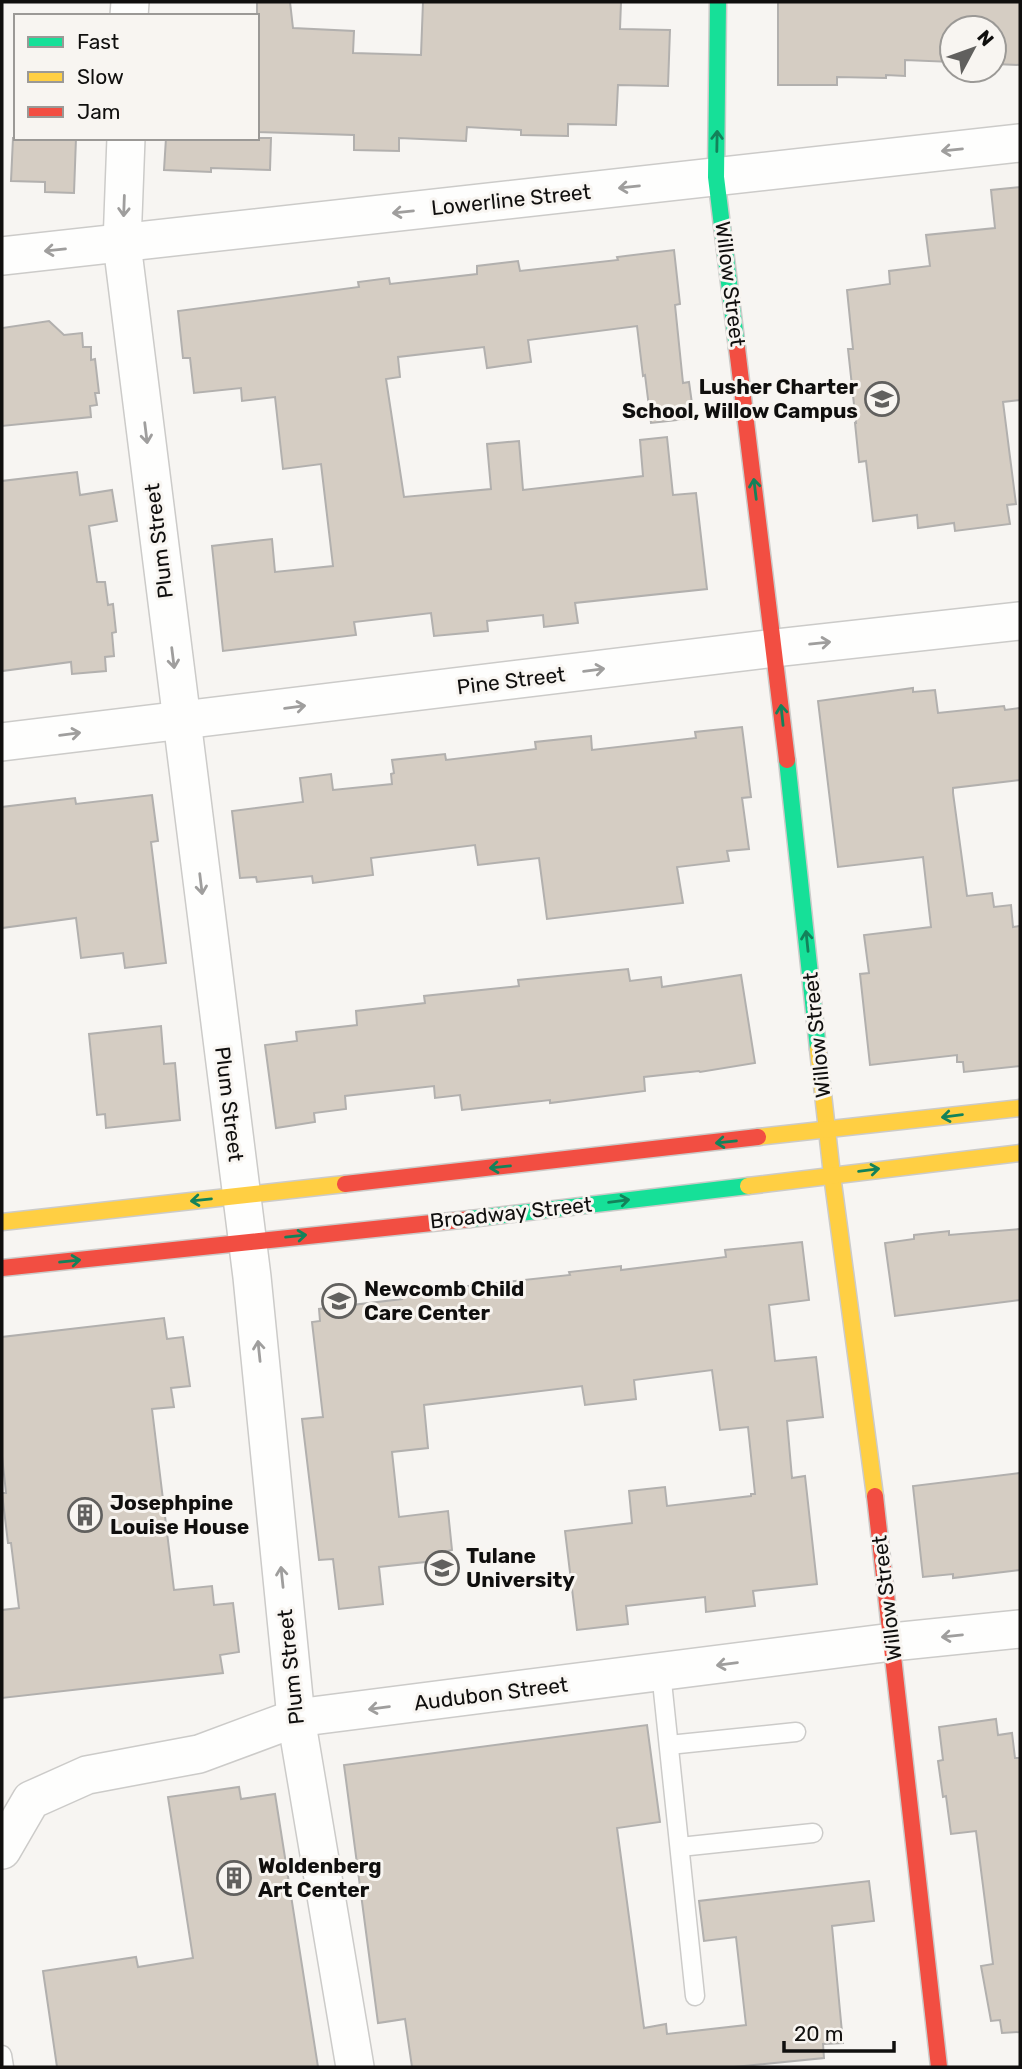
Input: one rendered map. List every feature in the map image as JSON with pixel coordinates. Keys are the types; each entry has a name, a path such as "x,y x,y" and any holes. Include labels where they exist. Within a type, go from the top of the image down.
{"street":[{"name":"Willow Street","path":"718,2 716,177 775,648 832,1175 870,1455 939,2067"},
{"name":"Plum Street","path":"126,140 122,244 241,1196 296,1718 355,2067"},
{"name":"Lowerline Street","path":"2,256 1020,143"},
{"name":"Pine Street","path":"2,742 775,648 1020,621"},
{"path":"2,1222 1020,1108"},
{"name":"Broadway Street","path":"2,1268 496,1216 1020,1153"},
{"name":"Audubon Street","path":"2,1850 31,1800 87,1775 198,1754 296,1718 892,1642 1020,1629"}],"lane":[{"path":"661,1672 695,1996"},
{"path":"669,1745 796,1732"},
{"path":"680,1847 813,1833"},
{"path":"2,2055 4,2067"}],"building":[{"path":"257,2 290,2 293,28 354,31 353,53 421,55 423,2 621,2 620,29 670,30 668,86 618,85 616,125 568,124 568,136 521,135 521,130 467,127 466,141 399,138 399,151 354,150 354,135 259,132"},
{"path":"778,2 1020,2 1020,65 1008,65 1008,14 938,14 938,61 905,60 905,76 837,77 837,85 778,85"},
{"path":"13,138 76,140 74,193 45,192 45,182 11,181"},
{"path":"271,138 270,170 164,170 166,140"},
{"path":"1020,187 1020,400 1003,402 1016,504 1007,505 1010,524 955,531 954,523 918,528 917,515 873,521 866,461 859,462 848,349 853,349 847,290 890,284 889,271 930,266 926,235 995,228 991,190"},
{"path":"674,250 680,304 675,305 683,383 689,382 694,418 651,423 637,326 528,340 531,362 487,368 484,347 398,357 400,377 386,379 404,497 491,489 487,444 519,441 523,490 643,476 640,440 667,437 673,495 696,493 707,589 575,603 578,623 544,627 543,615 487,621 488,631 434,636 431,613 354,622 356,635 223,651 212,546 272,539 275,572 333,566 321,464 283,469 275,397 242,401 241,388 194,393 190,358 183,358 178,311 359,287 358,282 389,278 390,284 477,274 477,266 518,261 520,271 618,260 617,257"},
{"path":"49,321 64,335 82,333 83,347 91,347 91,360 95,359 99,393 95,393 97,405 90,406 91,417 2,426 2,328"},
{"path":"77,472 80,495 112,490 117,521 89,526 97,582 105,582 108,605 113,604 116,632 112,633 114,656 105,657 106,671 72,674 71,662 2,671 2,481"},
{"path":"913,688 913,692 935,690 938,713 1004,706 1005,710 1020,708 1020,780 953,788 953,793 967,896 992,893 994,907 1011,905 1013,927 1020,926 1020,1066 964,1072 963,1062 957,1062 957,1055 870,1065 860,974 869,973 864,935 931,927 923,857 838,867 818,701"},
{"path":"742,727 751,797 742,798 749,849 727,851 729,861 677,867 683,903 547,919 539,858 478,865 475,845 371,858 373,875 313,883 312,876 257,882 256,877 240,878 232,811 303,802 300,778 331,774 333,790 392,784 392,760 445,754 446,760 536,749 535,742 591,736 592,750 696,738 695,732"},
{"path":"152,795 158,841 151,842 166,963 125,968 123,953 81,958 76,918 2,928 2,807 75,798 76,804"},
{"path":"628,969 630,981 661,977 662,987 741,975 755,1063 644,1077 645,1091 550,1103 550,1100 462,1110 460,1095 435,1098 434,1086 345,1096 346,1109 314,1113 315,1122 276,1128 265,1045 297,1041 296,1032 357,1025 356,1011 425,1003 424,996 519,986 518,980"},
{"path":"161,1026 164,1064 175,1063 180,1120 106,1128 105,1114 97,1115 89,1034"},
{"path":"1020,1229 1020,1300 895,1316 885,1243 914,1239 914,1235 949,1231 949,1235"},
{"path":"802,1242 809,1300 769,1305 775,1361 816,1357 823,1417 787,1421 792,1478 805,1476 817,1584 753,1591 755,1606 706,1612 705,1597 626,1606 628,1624 577,1630 565,1531 632,1523 629,1491 665,1487 667,1506 755,1494 748,1427 720,1430 712,1370 634,1380 636,1399 585,1405 582,1386 424,1405 428,1448 392,1452 399,1517 448,1511 452,1550 443,1552 444,1560 379,1567 383,1604 339,1609 333,1559 319,1560 302,1419 323,1417 312,1322 320,1321 319,1309 402,1299 441,1292 441,1289 570,1275 569,1272 621,1266 621,1270 726,1257 725,1250"},
{"name":"Josephpine Louise House","path":"164,1318 167,1339 183,1337 190,1386 171,1388 174,1407 152,1409 174,1590 212,1586 214,1605 233,1603 239,1652 220,1655 223,1673 2,1698 2,1610 19,1608 2,1493 6,1493 2,1456 2,1337"},
{"path":"1020,1473 1020,1570 953,1578 953,1574 923,1577 913,1486"},
{"path":"996,1719 998,1735 1012,1733 1015,1758 1020,1758 1020,2032 1002,2033 1000,2020 991,2021 981,1966 993,1964 976,1831 951,1834 938,1761 943,1760 939,1727"},
{"path":"647,1725 660,1822 617,1828 644,2028 666,2024 667,2034 746,2025 736,1937 704,1941 699,1901 869,1881 874,1921 832,1926 843,2043 823,2044 824,2058 734,2067 412,2067 405,2019 378,2023 344,1765"},
{"name":"Woldenberg Art Center","path":"239,1787 241,1799 275,1794 318,2067 57,2067 43,1971 136,1957 138,1967 193,1958 168,1797"}],"traffic: fast":[{"path":"718,2 716,177 737,348"},
{"path":"787,760 818,1049"},
{"path":"470,1219 748,1186"}],"traffic: slow":[{"path":"818,1049 875,1496"},
{"path":"758,1137 1020,1108"},
{"path":"748,1186 1020,1153"},
{"path":"2,1222 345,1184"}],"traffic: jam":[{"path":"737,348 787,760"},
{"path":"345,1184 758,1137"},
{"path":"2,1268 470,1219"},
{"path":"875,1496 939,2067"}],"place":[{"name":"Lusher Charter School, Willow Campus","path":"882,399"},
{"name":"Newcomb Child Care Center","path":"339,1301"},
{"name":"Josephpine Louise House","path":"85,1515"},
{"name":"Tulane University","path":"442,1568"},
{"name":"Woldenberg Art Center","path":"234,1878"}]}
